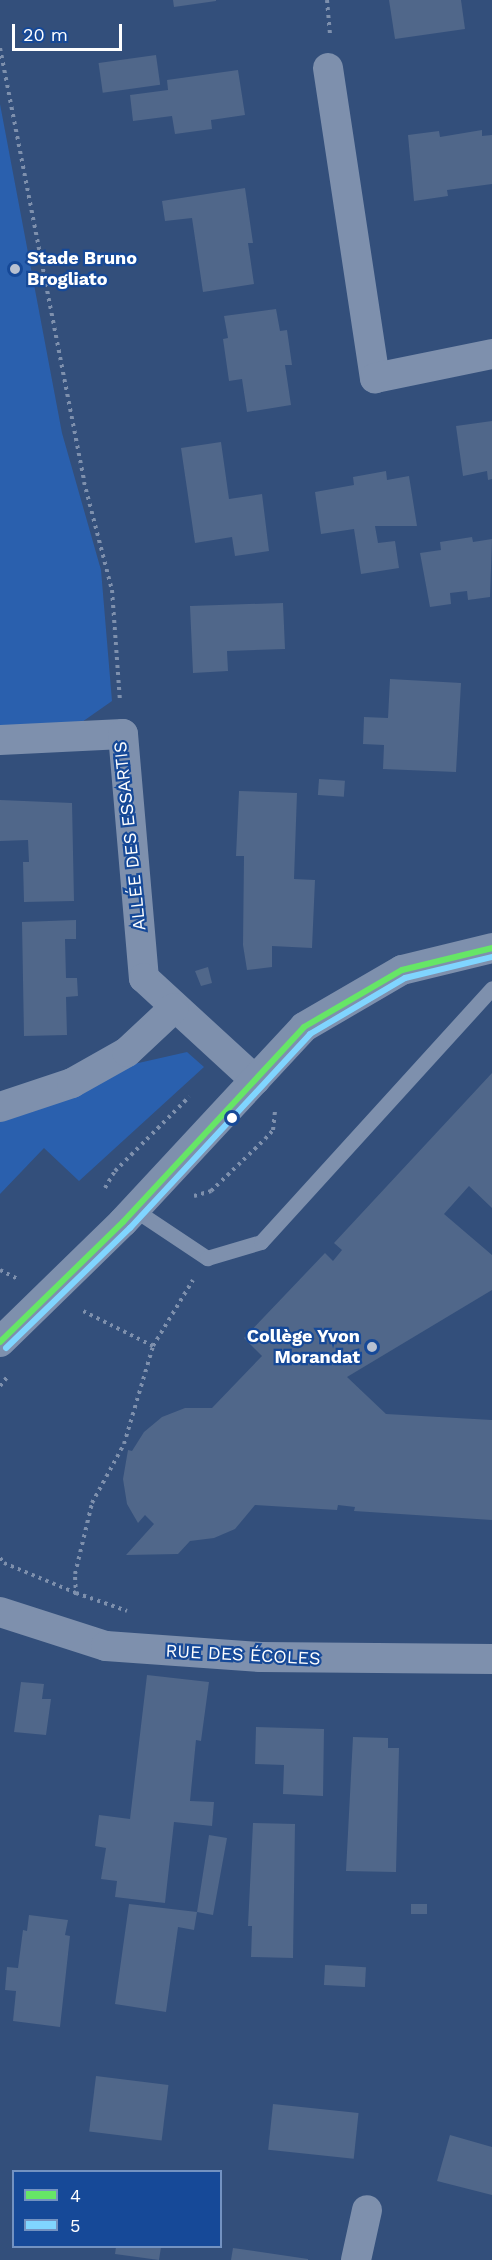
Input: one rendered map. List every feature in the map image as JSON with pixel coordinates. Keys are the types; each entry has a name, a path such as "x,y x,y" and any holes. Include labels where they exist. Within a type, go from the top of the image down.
{"street":[{"path":"328,68 375,378 492,354"},
{"name":"ALLÉE DES ESSARTIS","path":"0,740 123,734 144,978 174,1008 266,1089"},
{"path":"0,1342 48,1294 145,1217 266,1089 304,1027 402,970 492,948"},
{"path":"0,1107 72,1083 127,1052 174,1008"},
{"name":"RUE DES ÉCOLES","path":"0,1612 106,1646 261,1657 492,1659"},
{"path":"356,2260 367,2211"}],"lane":[{"path":"145,1217 207,1258 261,1242 492,988"}],"path":[{"path":"0,48 82,471 112,590 123,734"},
{"path":"145,1217 211,1191 265,1139 273,1130 266,1089"},
{"path":"77,1637 75,1574 92,1503 124,1444 153,1346 207,1258"},
{"path":"0,1270 153,1346"},
{"path":"0,1386 15,1368"},
{"path":"0,1558 4,1563 76,1593 135,1612"}],"shaded area":[{"name":"Stade Bruno Brogliato","path":"0,104 62,433 101,570 112,701 82,722 0,726"},
{"path":"187,1052 204,1067 79,1181 44,1148 0,1194 0,1120 134,1064"}],"building":[{"path":"173,0 216,0 216,1 174,7"},
{"path":"389,0 461,0 465,29 395,39"},
{"path":"156,55 160,85 103,93 99,63"},
{"path":"238,70 245,115 211,120 212,129 175,134 172,116 133,121 130,95 168,90 167,80"},
{"path":"482,130 482,136 492,135 492,184 447,190 448,196 414,201 408,135 439,131 440,137"},
{"path":"245,188 253,243 248,243 254,284 203,292 192,218 165,221 162,201"},
{"path":"276,309 280,331 287,330 292,365 285,365 291,405 247,412 242,379 229,381 223,339 228,338 224,316"},
{"path":"492,421 492,479 488,480 487,471 463,476 456,426"},
{"path":"221,442 229,499 262,494 269,551 235,556 232,537 195,543 181,448"},
{"path":"386,471 387,480 409,476 417,526 375,526 378,543 395,541 399,568 361,574 354,529 321,534 315,492 354,485 353,477"},
{"path":"472,537 473,542 492,539 490,597 468,600 467,591 450,593 451,604 430,607 420,553 441,550 440,542"},
{"path":"283,603 285,649 227,651 228,671 193,673 190,606"},
{"path":"390,679 461,683 456,772 383,769 384,745 363,744 364,717 388,718"},
{"path":"319,779 345,781 344,797 318,795"},
{"path":"239,791 297,793 294,879 315,880 312,948 272,946 272,967 247,970 243,945 244,856 236,856"},
{"path":"0,800 72,803 74,901 24,902 23,862 29,862 28,840 0,841"},
{"path":"76,920 76,939 65,939 66,978 77,978 78,996 66,997 67,1035 24,1036 22,922"},
{"path":"208,967 212,983 201,986 195,971"},
{"name":"Collège Yvon Morandat","path":"492,1073 492,1208 469,1186 444,1214 492,1255 492,1290 347,1377 386,1414 492,1420 492,1520 354,1511 355,1507 338,1505 337,1510 255,1505 235,1529 214,1538 190,1541 178,1554 126,1555 154,1524 145,1515 138,1523 127,1504 123,1479 128,1450 132,1451 144,1432 162,1417 185,1408 212,1408 262,1356 244,1338 325,1253 333,1261 342,1250 334,1243"},
{"path":"147,1675 209,1682 201,1741 196,1740 190,1801 214,1802 212,1826 174,1822 165,1903 115,1897 117,1881 101,1879 106,1848 95,1846 99,1815 130,1819"},
{"path":"21,1682 44,1684 42,1699 51,1699 46,1735 14,1732"},
{"path":"256,1727 324,1729 323,1796 283,1794 284,1765 255,1764"},
{"path":"353,1737 388,1738 388,1748 399,1748 396,1872 346,1871"},
{"path":"253,1823 295,1824 293,1958 251,1957 252,1926 248,1926"},
{"path":"209,1835 227,1838 213,1915 197,1912"},
{"path":"129,1904 197,1912 194,1930 178,1927 166,2012 115,2004"},
{"path":"411,1904 427,1904 427,1914 411,1914"},
{"path":"29,1915 68,1920 65,1935 70,1936 60,2027 13,2021 16,1991 5,1990 7,1967 18,1968 23,1930 27,1931"},
{"path":"325,1965 366,1967 365,1987 324,1985"},
{"path":"96,2076 168,2085 162,2140 89,2132"},
{"path":"273,2104 359,2113 354,2159 268,2150"},
{"path":"450,2135 492,2147 492,2195 437,2181"},
{"path":"116,2248 161,2248 159,2260 115,2254"},
{"path":"233,2248 308,2259 308,2260 231,2260"}],"transit line":[{"name":"4","path":"0,1342 123,1222 304,1027 402,970 492,948"},
{"name":"5","path":"6,1348 130,1228 310,1034 405,978 492,957"}],"place":[{"name":"Stade Bruno Brogliato","path":"15,269"},
{"name":"Collège Yvon Morandat","path":"372,1347"}]}
